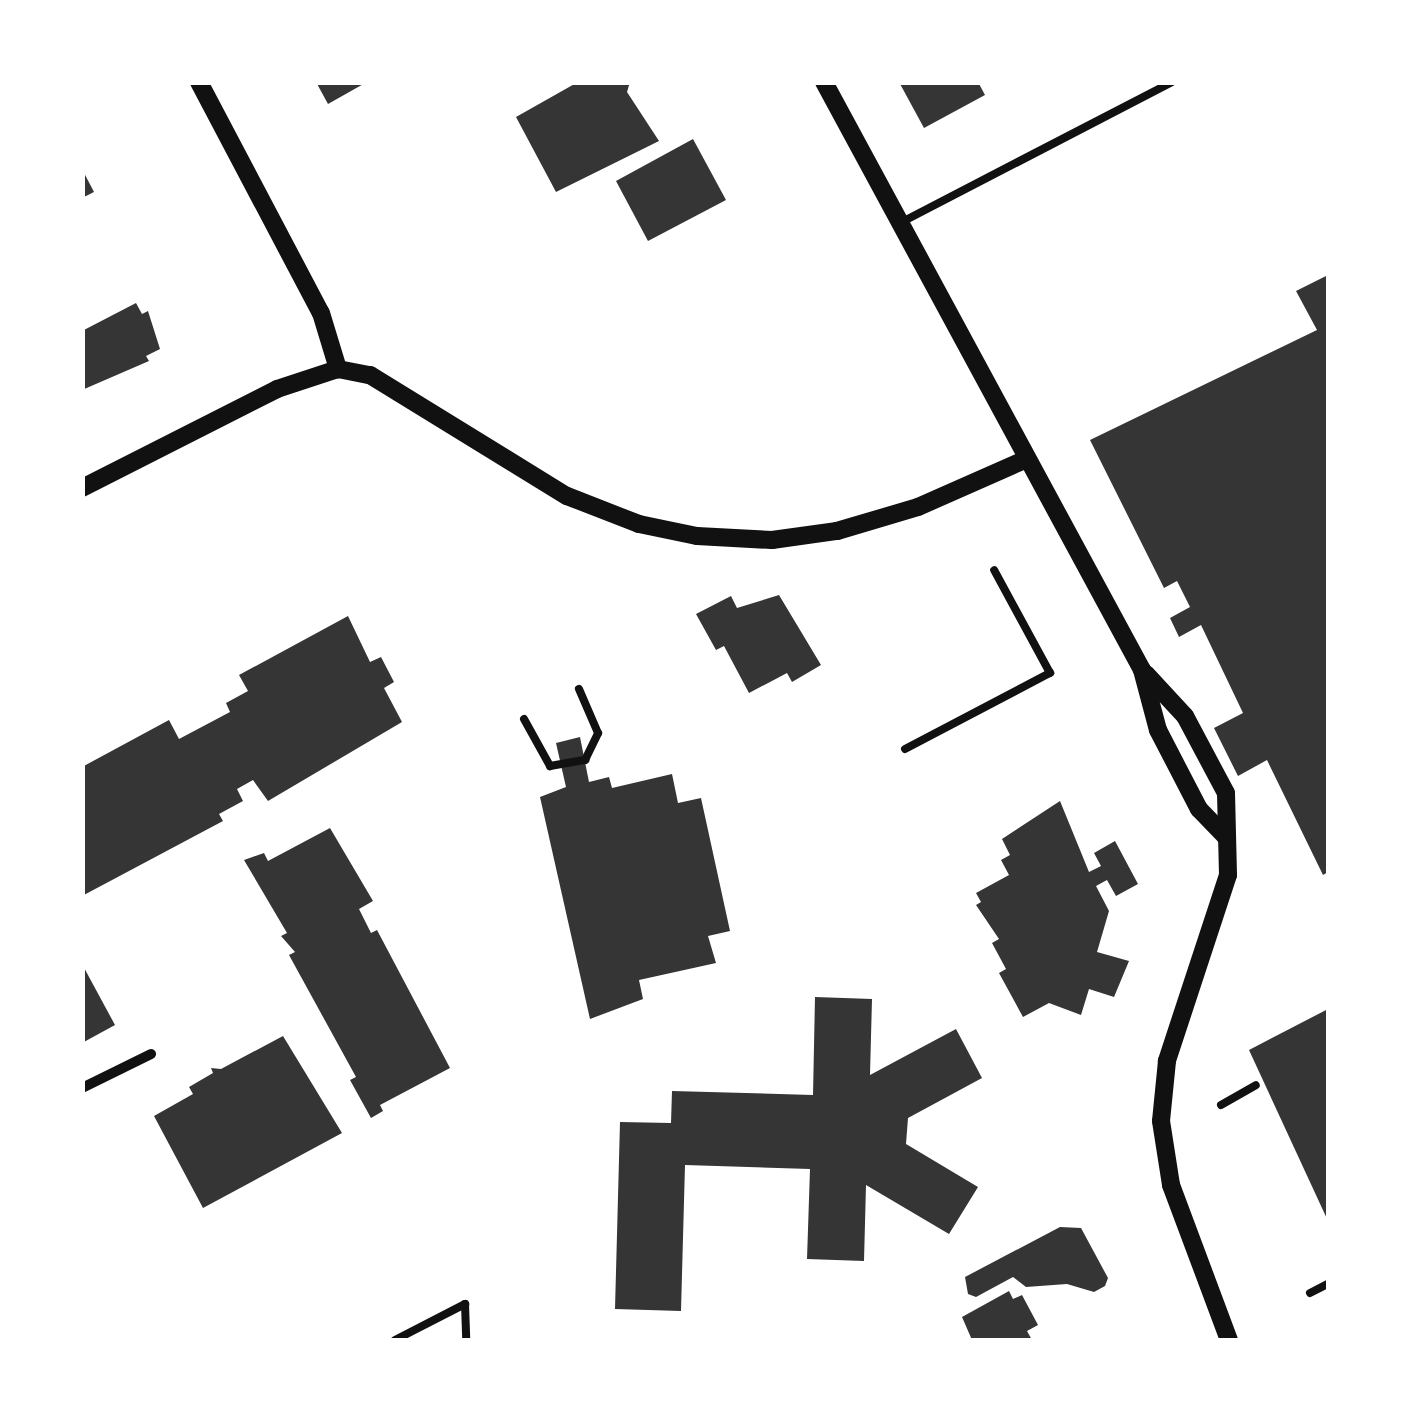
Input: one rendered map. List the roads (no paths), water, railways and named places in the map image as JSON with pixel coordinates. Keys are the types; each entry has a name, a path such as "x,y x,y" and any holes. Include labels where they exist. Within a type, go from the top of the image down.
{"street":[{"path":"199,82 321,313 338,369"},
{"path":"824,82 1142,670 1158,730 1199,809 1227,838"},
{"path":"82,488 276,390 338,369 370,375 567,496 639,524 697,536 772,540 837,531 928,503 1027,459"},
{"path":"1142,670 1185,716 1226,794 1221,906 1166,1061 1161,1121 1171,1185 1229,1340"},
{"path":"82,1088 150,1054"}],"lane":[{"path":"900,223 1172,82"},
{"path":"905,749 1050,673 994,570"},
{"path":"524,719 550,766 585,760 598,733 580,689"},
{"path":"1220,1105 1256,1086"},
{"path":"1310,1293 1328,1284"},
{"path":"395,1340 464,1304 466,1340"}]}
